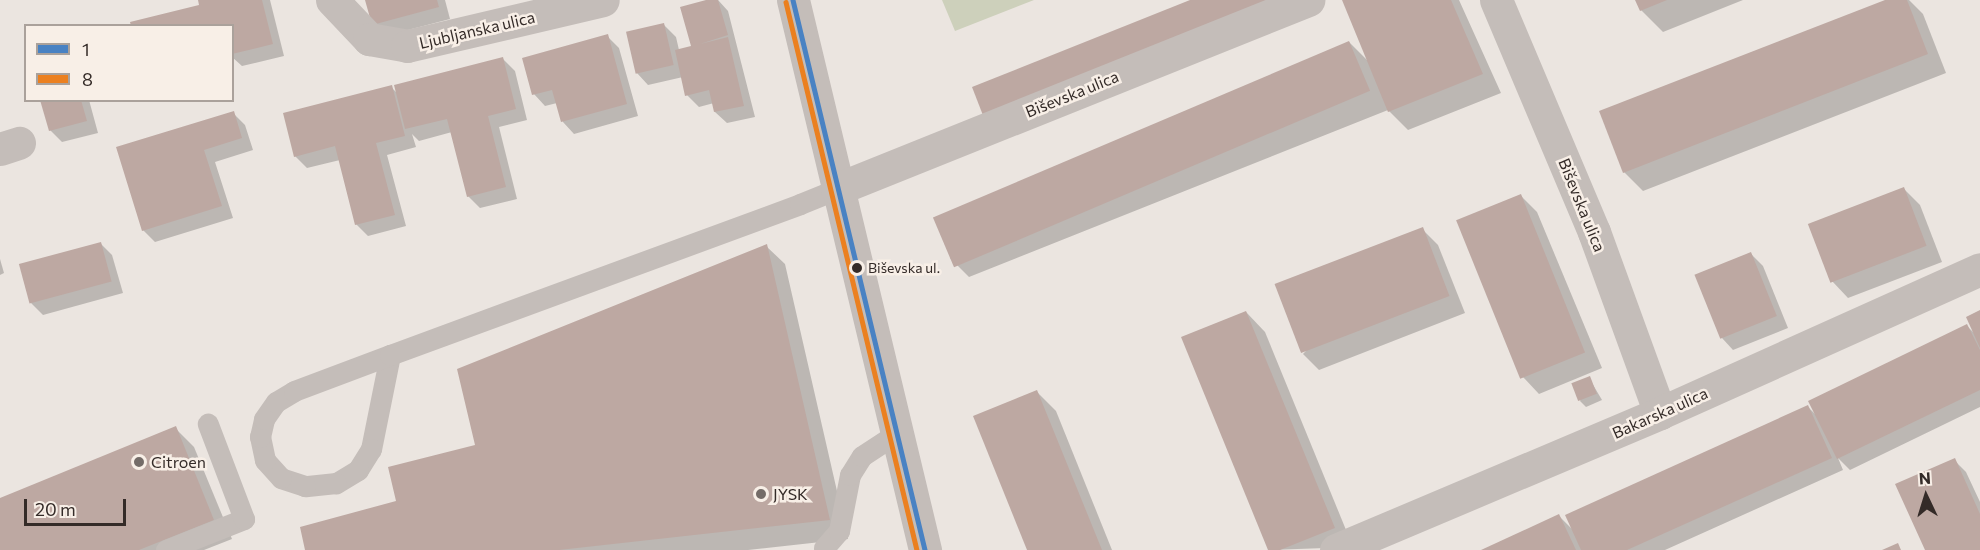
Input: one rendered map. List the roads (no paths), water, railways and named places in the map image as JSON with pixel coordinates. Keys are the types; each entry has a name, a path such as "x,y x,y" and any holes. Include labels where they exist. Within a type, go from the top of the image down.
{"street":[{"name":"Ljubljanska ulica","path":"332,0 369,39 407,46 603,0"},
{"path":"793,0 925,550"},
{"name":"Biševska ulica","path":"837,189 1308,0"},
{"name":"Biševska ulica","path":"1496,0 1594,232 1660,413"},
{"name":"Bakarska ulica","path":"1336,550 1660,413 1980,269"}],"lane":[{"path":"390,355 371,449 358,470 336,483 305,486 281,478 265,460 260,437 264,419 276,402 294,391 390,355 837,189"},
{"path":"166,550 244,519 208,424"},
{"path":"824,548 839,531 850,475 862,456 897,433"}],"place":[{"name":"Biševska ul.","path":"857,268"},
{"name":"Citroen","path":"139,462"},
{"name":"JYSK","path":"761,494"}]}
